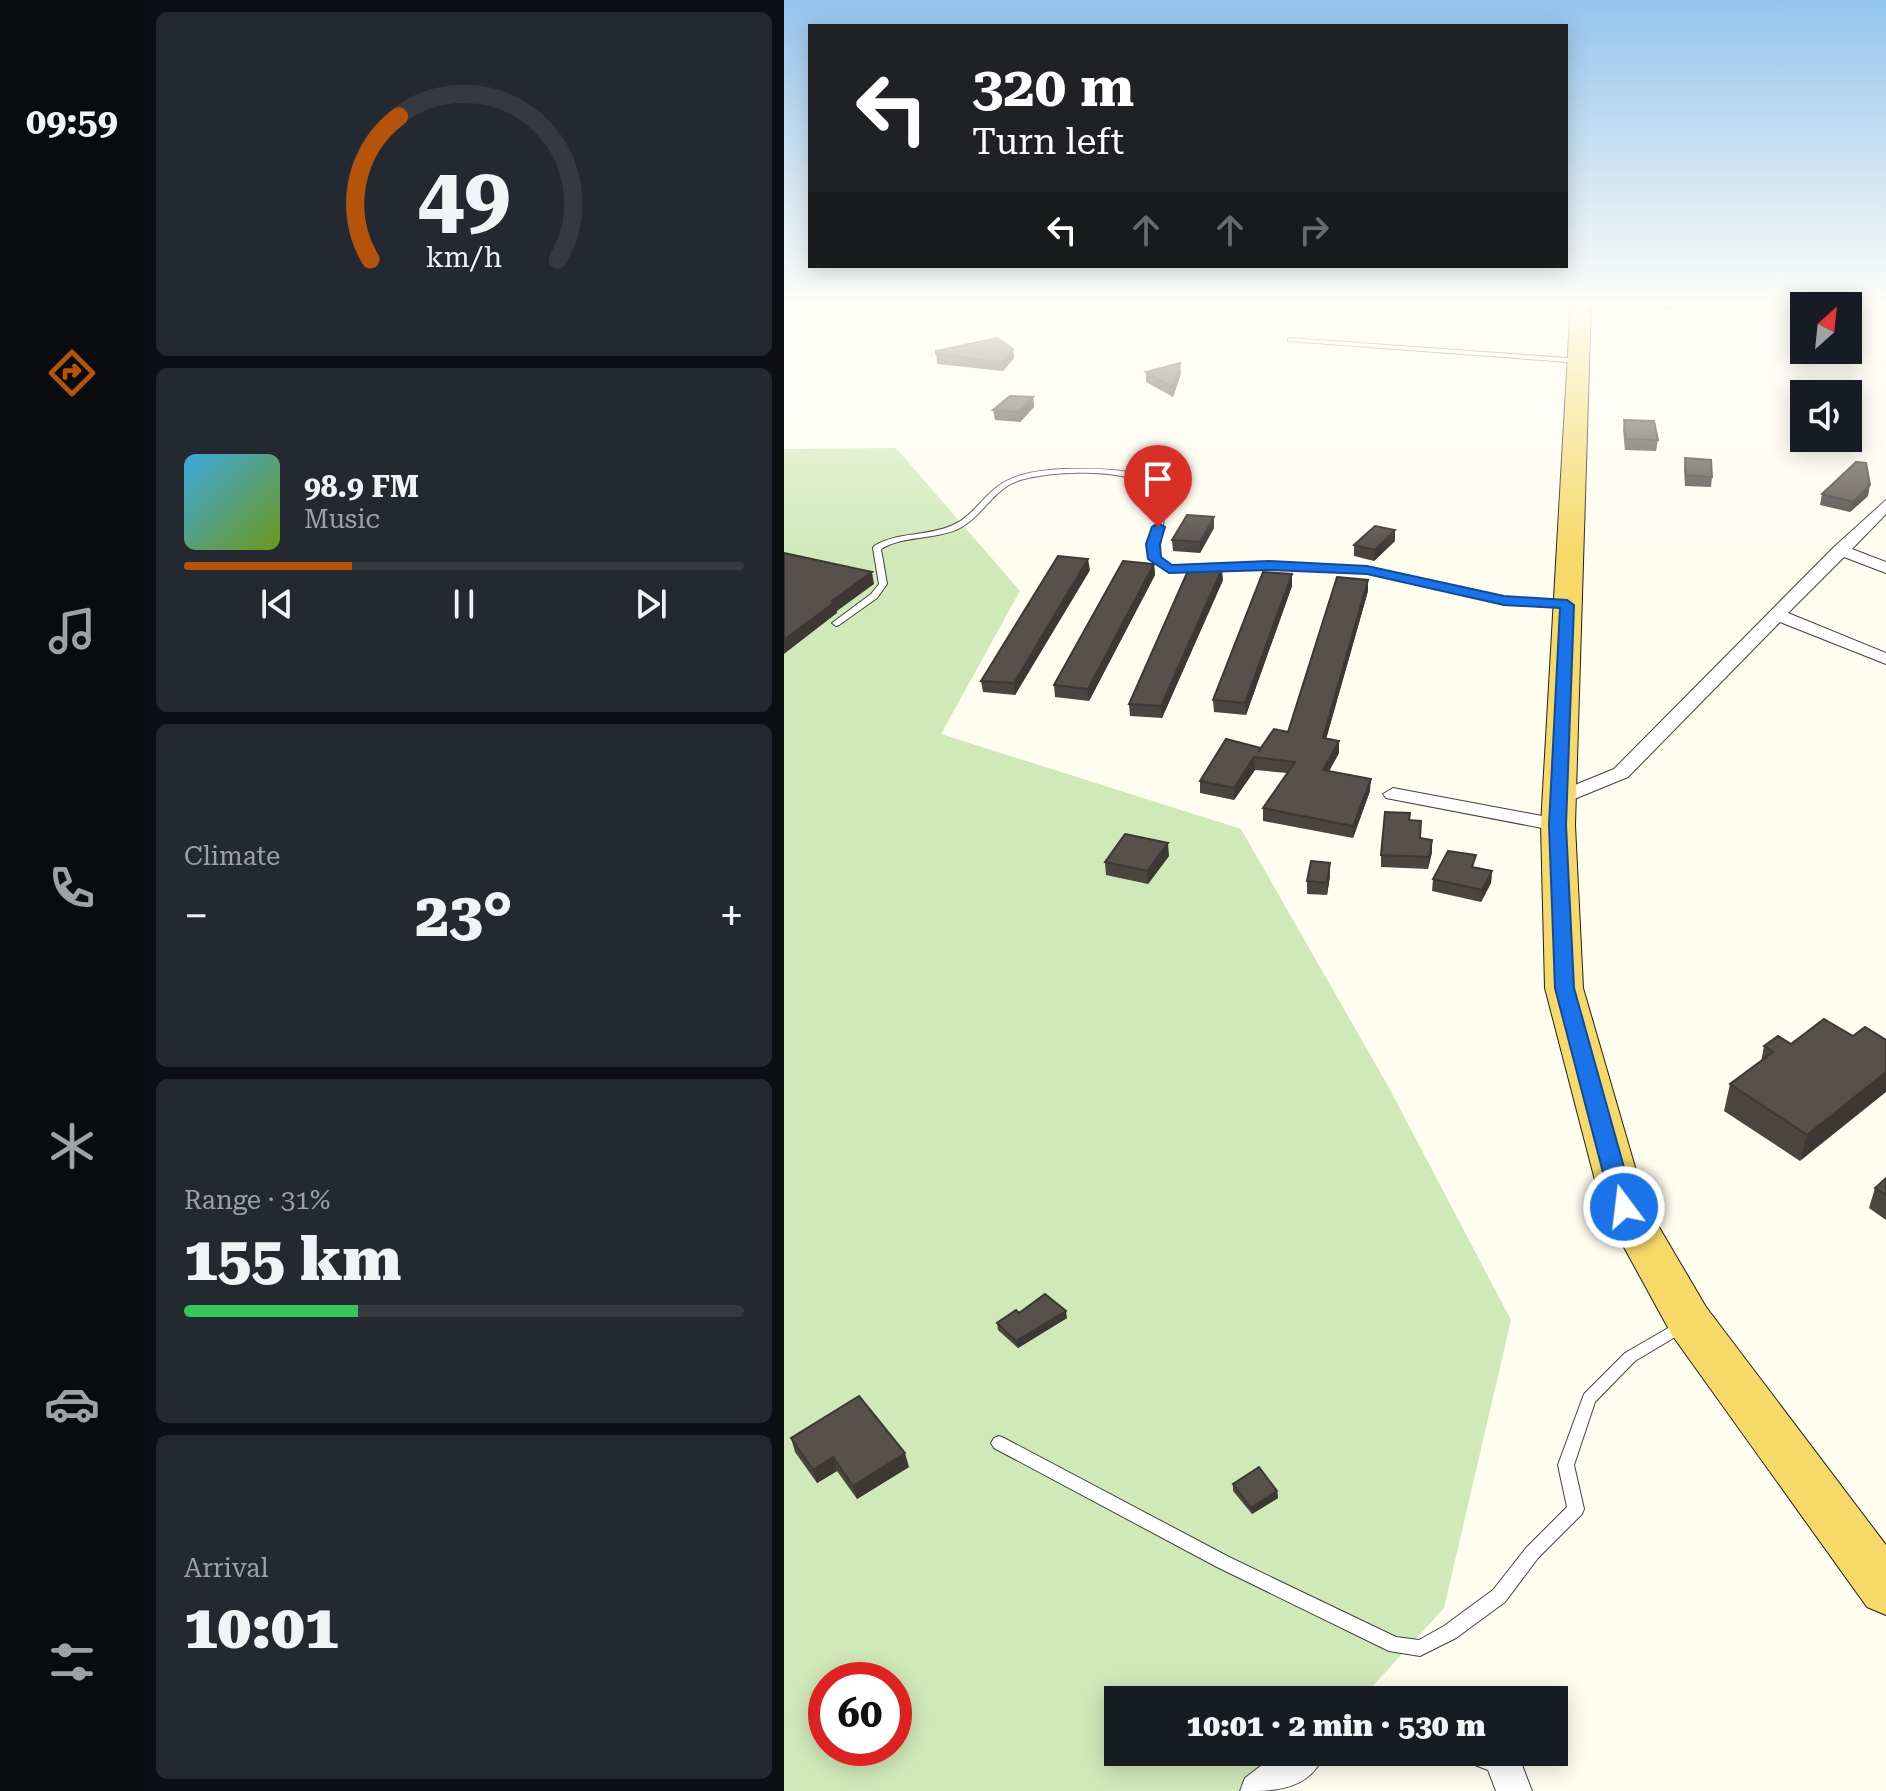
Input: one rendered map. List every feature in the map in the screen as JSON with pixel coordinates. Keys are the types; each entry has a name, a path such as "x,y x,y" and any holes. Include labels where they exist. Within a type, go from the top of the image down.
{"main road":[{"path":"1580,385 1559,811 1564,988 1624,1207 1689,1321 1886,1589"}],"street":[{"path":"1393,794 1559,811 1621,773 1886,505"},
{"path":"1840,550 1886,568"},
{"path":"1777,615 1886,659"},
{"path":"1258,1791 1290,1766"},
{"path":"1504,1766 1514,1791"}],"lane":[{"path":"836,623 874,596 883,584 877,548 888,540 953,528 969,518 1010,480 1035,473 1116,472 1143,477 1157,487 1163,510 1153,544 1154,559 1169,569 1269,566 1367,570 1504,601 1567,605"},
{"path":"999,1443 1335,1618 1395,1645 1420,1648 1450,1632 1499,1596 1532,1553 1576,1509 1566,1465 1589,1399 1630,1357 1689,1321"}],"green space":[{"path":"896,448 1020,591 941,734 1241,829 1388,1086 1511,1320 1444,1608 1373,1686 1104,1686 1104,1766 1300,1766 1277,1791 784,1791 784,449"}],"building":[{"path":"1010,396 1033,397 1019,412 993,410"},
{"path":"1624,420 1654,421 1658,440 1626,439"},
{"path":"1685,458 1711,460 1712,477 1686,475"},
{"path":"1856,462 1866,463 1870,485 1853,502 1822,494"},
{"path":"1187,515 1214,517 1200,542 1172,540"},
{"path":"1375,526 1395,530 1375,550 1354,545"},
{"path":"784,553 872,572 784,640"},
{"path":"1058,556 1088,559 1014,683 981,681"},
{"path":"1123,561 1154,564 1088,689 1054,685"},
{"path":"1190,566 1222,569 1161,706 1129,704"},
{"path":"1263,572 1292,574 1245,703 1213,700"},
{"path":"1337,577 1368,580 1323,738 1339,741 1323,770 1371,779 1353,826 1263,808 1295,762 1254,757 1234,788 1200,781 1226,739 1261,748 1274,729 1288,732"},
{"path":"1385,812 1410,813 1409,820 1421,821 1420,838 1432,840 1429,857 1381,855"},
{"path":"1125,834 1168,843 1147,871 1105,862"},
{"path":"1448,851 1476,855 1472,867 1492,871 1482,890 1433,879"},
{"path":"1311,861 1330,863 1327,883 1307,881"},
{"path":"1824,1019 1853,1036 1865,1027 1886,1040 1886,1072 1807,1135 1730,1084 1773,1052 1764,1046 1778,1036 1791,1044"},
{"path":"1886,1178 1886,1195 1875,1188"},
{"path":"1045,1294 1066,1311 1016,1341 997,1323 1016,1310 1019,1313"},
{"path":"859,1396 905,1453 853,1486 833,1457 813,1470 791,1438"},
{"path":"1259,1467 1277,1491 1251,1508 1233,1484"}],"route":[{"path":"1158,527 1153,544 1154,559 1169,569 1269,566 1367,570 1504,601 1567,605 1558,825 1564,988 1624,1207"}]}
